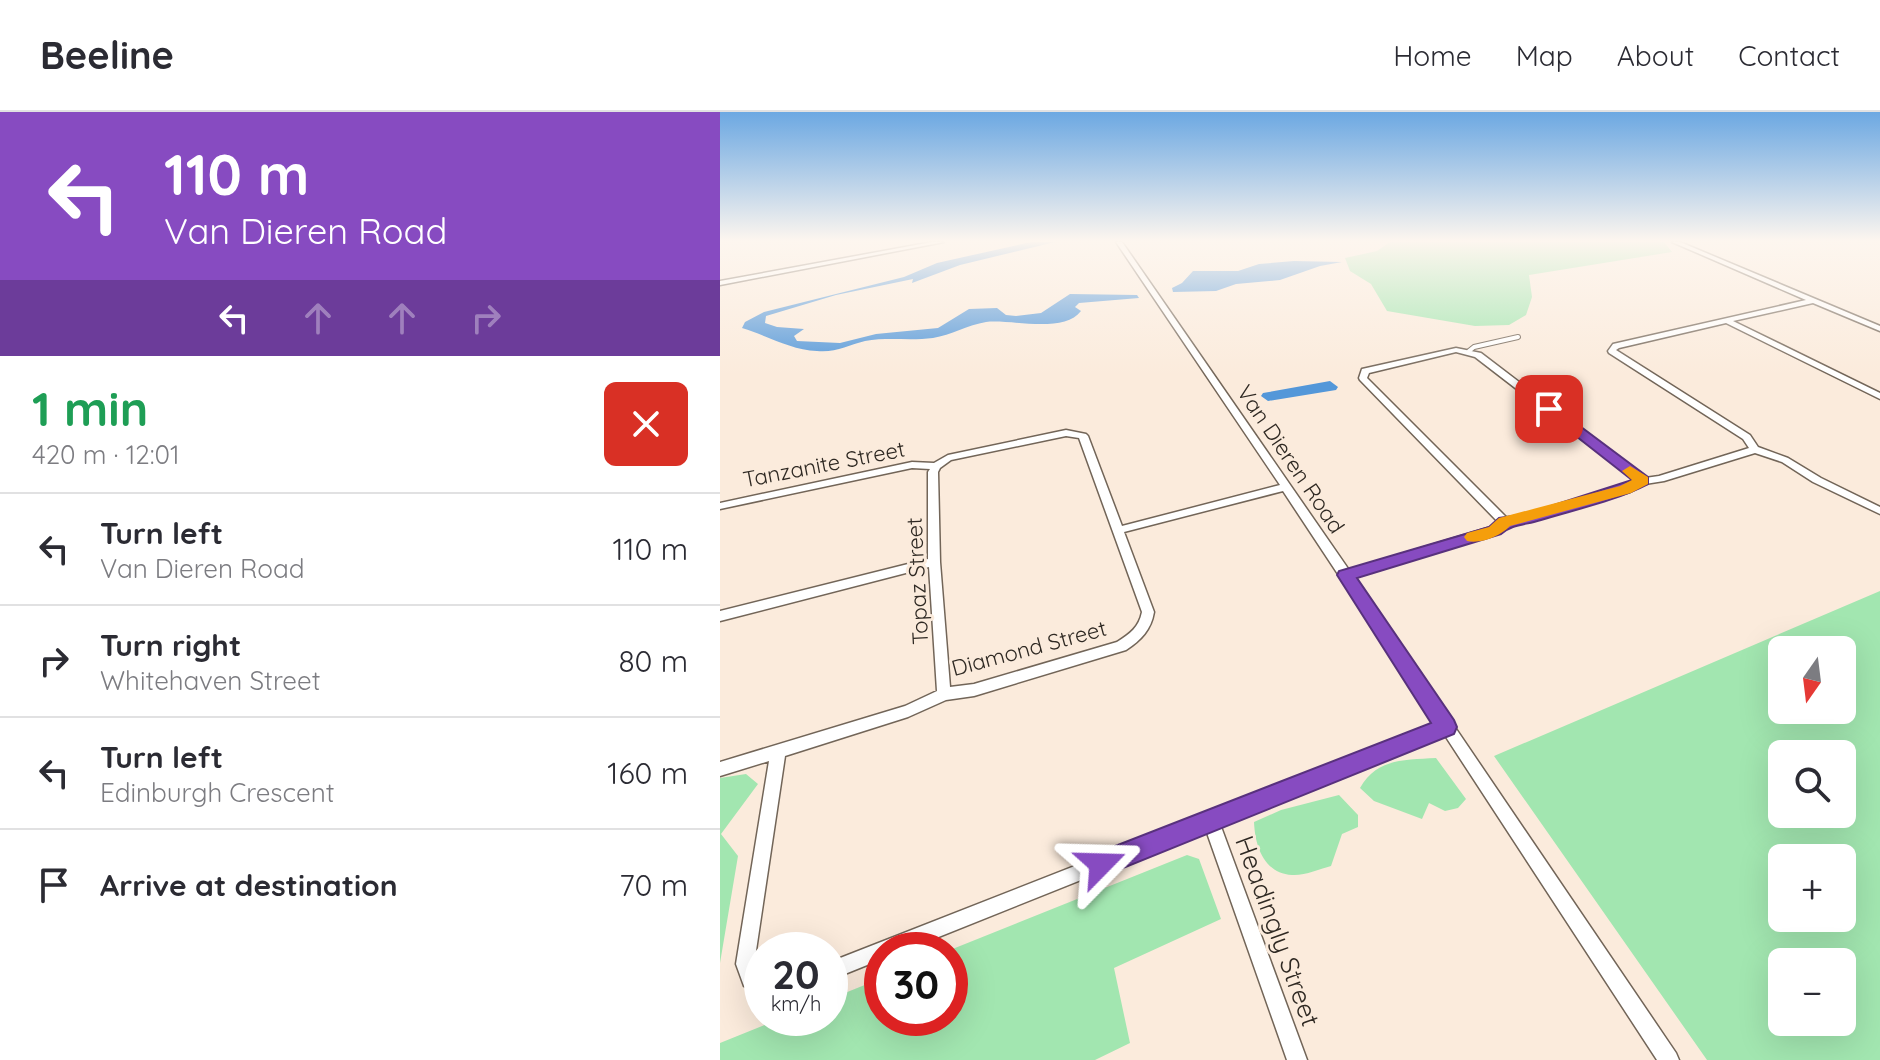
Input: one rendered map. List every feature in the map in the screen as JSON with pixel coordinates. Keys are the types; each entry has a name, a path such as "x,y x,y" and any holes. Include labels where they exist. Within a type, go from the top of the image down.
{"street":[{"name":"Van Dieren Road","path":"1149,286 1346,575 1669,1060"},
{"path":"1778,286 1880,329"},
{"path":"1754,449 1747,437 1612,351 1616,346 1812,301"},
{"path":"1729,322 1880,396"},
{"path":"1505,522 1363,378 1365,371 1456,350 1469,351 1643,481"},
{"name":"Diamond Street","path":"720,769 908,711 944,694 974,690 1121,646 1135,638 1147,625 1148,612 1083,436 1066,433 948,458 936,466"},
{"path":"1346,575 1495,530 1505,522 1527,519 1754,449 1785,460 1817,480 1880,511"},
{"name":"Tanzanite Street","path":"720,506 912,465 936,466"},
{"name":"Topaz Street","path":"936,466 933,472 934,562 944,694"},
{"path":"1119,530 1285,487"},
{"path":"720,616 934,562"},
{"path":"928,932 1446,727"},
{"path":"750,932 778,751"},
{"name":"Headingly Street","path":"1211,821 1297,1060"}],"lane":[{"path":"1469,351 1474,347 1518,337"}],"green space":[{"path":"1372,286 1531,286 1532,297 1526,315 1509,325 1475,326 1387,311"},
{"path":"1880,591 1880,1060 1707,1060 1494,756 1768,639 1768,724 1856,724 1856,636 1775,636"},
{"path":"1436,758 1466,799 1458,808 1445,811 1429,803 1422,819 1374,801 1360,788 1375,771 1393,762"},
{"path":"746,774 758,784 721,834 738,856 720,963 720,778"},
{"path":"1339,795 1358,815 1358,827 1342,834 1331,866 1292,875 1282,873 1267,863 1256,840 1254,822 1281,810"},
{"path":"1187,855 1199,859 1221,919 1114,968 1130,1043 1095,1060 720,1060 720,1043 744,1033 744,1036 848,1036 848,992 864,985 864,1036 968,1036 968,943"}],"water":[{"path":"867,286 878,286 766,316 765,323 804,329 794,336 797,341 840,343 876,334 938,328 969,309 997,308 1006,315 1016,316 1041,313 1070,294 1137,295 1139,298 1079,303 1075,307 1081,311 1062,322 986,322 933,338 865,341 830,351 798,348 742,328 745,322 764,312"},
{"path":"1230,286 1216,291 1173,292 1172,288"},
{"path":"1330,381 1338,387 1336,390 1268,401 1261,396 1263,393"}],"slow traffic":[{"path":"1473,537 1495,530 1505,522 1552,512 1626,490 1643,481 1630,471"}],"route":[{"path":"1101,864 1446,727 1346,575 1495,530 1505,522 1527,519 1626,490 1643,481 1549,409"}]}
